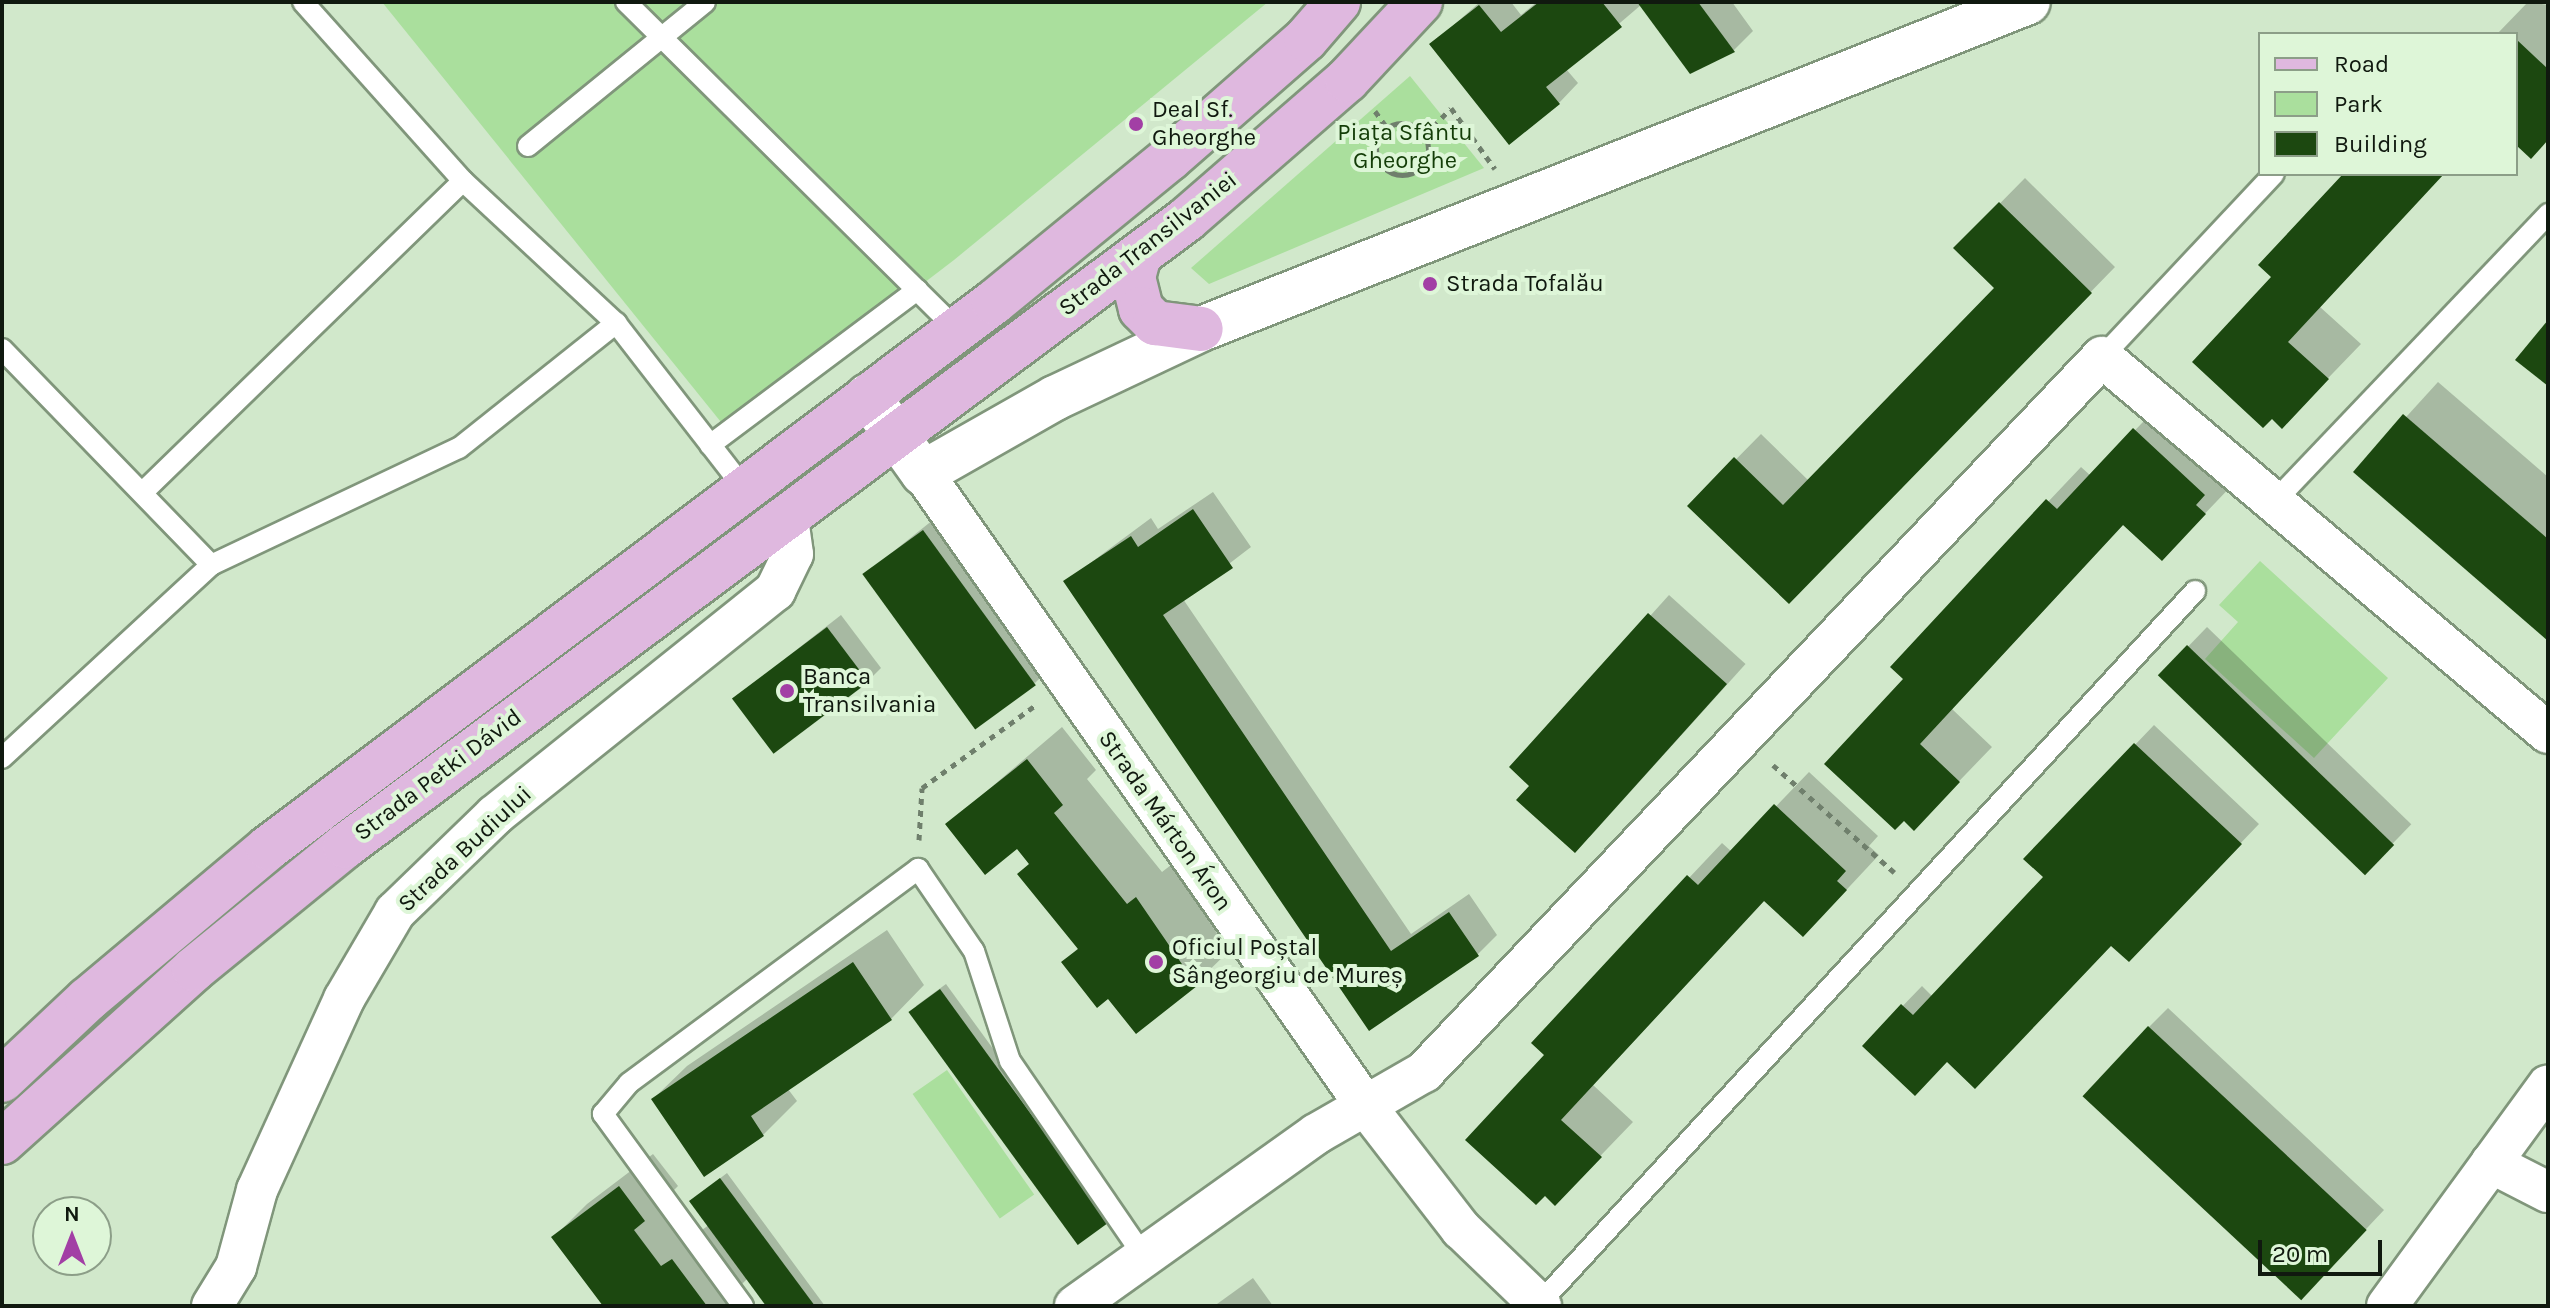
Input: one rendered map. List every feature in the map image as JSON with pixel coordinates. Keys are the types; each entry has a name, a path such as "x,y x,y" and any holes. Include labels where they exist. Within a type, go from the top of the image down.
{"main road":[{"name":"Strada Transilvaniei","path":"868,396 957,330 1169,159 1306,39 1338,2"},
{"name":"Strada Transilvaniei","path":"895,435 1139,255 1347,80 1420,2"},
{"path":"1139,255 1133,277 1141,309 1155,323 1201,329"},
{"name":"Strada Petki Dávid","path":"2,1080 87,1000 268,848 868,396"},
{"name":"Strada Petki Dávid","path":"2,1142 194,969 345,846 788,518 895,435"}],"street":[{"path":"923,473 1055,398 1201,329 2028,2"},
{"path":"1075,1306 1316,1134 1424,1072 1740,735 2102,357 2548,733"},
{"name":"Strada Márton Áron","path":"868,396 1365,1105 1461,1229 1540,1305"},
{"name":"Strada Budiului","path":"212,1306 236,1267 257,1190 344,999 395,912 495,815 775,591 793,554 788,518"},
{"path":"2387,1306 2548,1085"},
{"path":"2491,1163 2548,1192"}],"lane":[{"path":"303,2 463,181 616,323 744,488"},
{"path":"626,2 957,330"},
{"path":"528,146 705,2"},
{"path":"2102,357 2272,176"},
{"path":"143,492 463,181"},
{"path":"2274,502 2548,214"},
{"path":"710,445 917,290"},
{"path":"2,758 211,565 459,448 616,323"},
{"path":"2,349 211,565"},
{"path":"1540,1305 2195,591"},
{"path":"743,1306 603,1114 629,1083 918,869 974,951 1010,1061 1145,1258"}],"path":[{"path":"1425,135 1451,108 1520,202"},
{"path":"1400,121 1425,135 1429,150 1424,164 1412,174 1396,175 1383,168 1375,154 1376,139 1386,126 1400,121"},
{"path":"918,869 922,788 1066,682"},
{"path":"1740,735 1918,893"}],"green space":[{"path":"382,2 1268,2 954,260 729,432"},
{"name":"Piața Sfântu Gheorghe","path":"1410,76 1484,168 1209,284 1191,268"},
{"path":"2260,561 2388,678 2314,758 2205,659 2238,622 2219,605"},
{"path":"947,1070 1034,1195 1000,1219 913,1094"}],"building":[{"path":"1539,2 1602,2 1622,27 1546,87 1560,104 1509,145 1429,44 1479,5 1501,32"},
{"path":"1637,2 1698,2 1735,52 1690,74"},
{"path":"2518,41 2548,69 2548,140 2531,159 2518,147"},
{"path":"2341,176 2442,176 2288,342 2329,379 2282,429 2272,419 2263,428 2192,362 2271,277 2258,265"},
{"path":"1999,202 2092,293 1789,604 1687,506 1734,457 1783,505 1994,288 1953,248"},
{"path":"2548,320 2548,386 2515,360"},
{"path":"2403,414 2548,539 2548,641 2353,472"},
{"path":"2133,428 2205,495 2196,505 2206,514 2162,561 2123,525 1920,744 1960,782 1914,831 1904,821 1895,830 1824,764 1903,679 1890,667 2046,499 2057,509"},
{"path":"1193,509 1233,568 1163,615 1391,951 1449,912 1479,956 1369,1031 1063,581 1131,536 1138,547"},
{"path":"923,530 1036,685 975,729 862,574"},
{"path":"1648,613 1727,684 1575,853 1516,800 1529,786 1509,767"},
{"path":"827,627 869,682 773,754 732,699"},
{"path":"2187,645 2394,845 2365,875 2158,675"},
{"path":"2134,743 2242,844 2129,962 2111,946 1975,1089 1947,1062 1915,1096 1862,1046 1901,1004 1913,1015 2043,877 2023,859"},
{"path":"1027,759 1063,805 1054,813 1127,904 1136,897 1197,986 1136,1034 1108,999 1097,1008 1061,962 1078,949 1017,874 1029,864 1017,849 985,875 945,824"},
{"path":"1774,804 1846,871 1837,881 1847,890 1803,937 1764,901 1561,1120 1602,1157 1555,1206 1545,1196 1536,1205 1465,1140 1544,1055 1531,1043 1687,875 1698,885"},
{"path":"853,962 892,1020 751,1116 764,1136 704,1177 651,1099"},
{"path":"940,989 1109,1222 1078,1245 908,1012"},
{"path":"2148,1026 2367,1230 2301,1300 2083,1096"},
{"path":"720,1178 815,1306 766,1306 689,1201"},
{"path":"619,1186 645,1221 634,1230 661,1266 672,1259 707,1306 603,1306 551,1237"}],"place":[{"name":"Deal Sf. Gheorghe","path":"1136,124"},
{"name":"Strada Tofalău","path":"1430,284"},
{"name":"Banca Transilvania","path":"787,691"},
{"name":"Oficiul Poștal Sângeorgiu de Mureș","path":"1156,962"}]}
